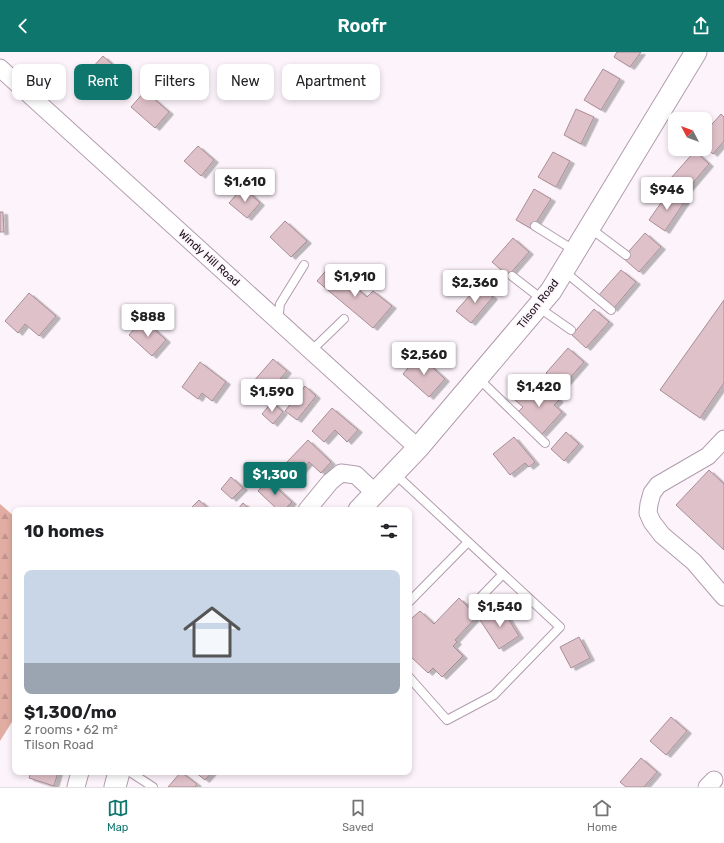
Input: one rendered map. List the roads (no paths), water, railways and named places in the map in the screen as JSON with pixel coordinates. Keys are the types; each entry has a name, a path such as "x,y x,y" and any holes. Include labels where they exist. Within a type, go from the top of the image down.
{"street":[{"name":"Tilson Road","path":"362,507 418,448 551,291 696,52"},
{"name":"Windy Hill Road","path":"0,68 418,448"},
{"path":"724,439 708,456 658,485 652,494 648,513 652,522 662,535 694,562 724,597"},
{"path":"309,507 330,482 341,473 356,475 375,493"},
{"path":"76,787 79,775"},
{"path":"114,787 117,775"}],"lane":[{"path":"535,226 576,251"},
{"path":"590,228 626,255"},
{"path":"278,321 280,304 304,265"},
{"path":"564,271 611,310"},
{"path":"512,276 571,330"},
{"path":"311,351 344,320"},
{"path":"478,378 545,443"},
{"path":"394,473 560,627 494,694 447,720 412,680"},
{"path":"412,599 468,542"},
{"path":"473,605 503,574"},
{"path":"135,775 153,787"}]}
